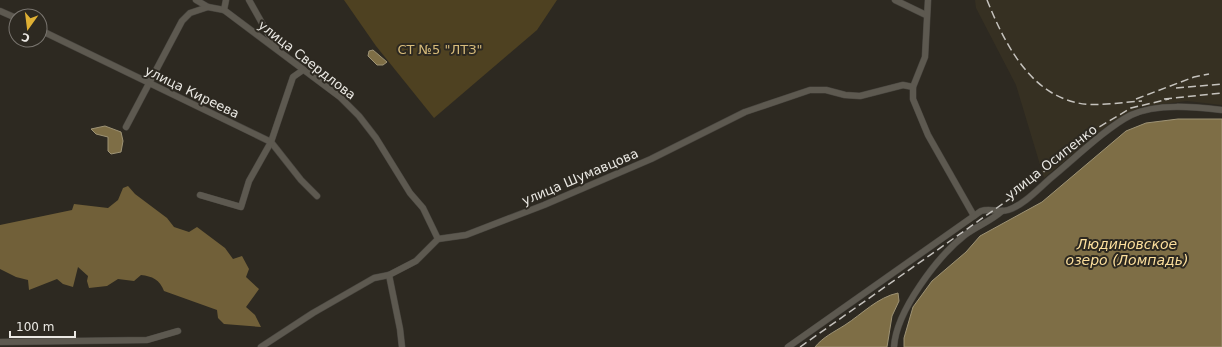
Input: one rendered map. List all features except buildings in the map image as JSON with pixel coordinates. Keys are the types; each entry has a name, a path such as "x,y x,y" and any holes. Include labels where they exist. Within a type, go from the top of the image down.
{"street":[{"name":"улица Свердлова","path":"196,0 208,7 224,10 340,97 359,116 376,138 410,193 423,208 438,238"},
{"path":"224,10 226,0"},
{"path":"249,0 278,51"},
{"path":"895,0 926,15"},
{"path":"928,0 926,15 925,57 913,87 913,99 928,135 974,216"},
{"path":"126,127 151,83 182,21 190,13 208,7"},
{"name":"улица Киреева","path":"48,34 271,142 301,180 317,196"},
{"path":"200,195 241,207 249,181 271,142 293,77 303,70"},
{"name":"улица Шумавцова","path":"438,238 466,235 544,205 651,159 731,118 767,103 810,90 826,90 845,95 860,96 903,85 913,87"},
{"name":"улица Осипенко","path":"788,347 974,216 989,208 1002,211 1008,210 1024,201 1083,151 1132,115 1143,111 1187,106 1222,110"},
{"path":"894,347 903,312 929,272 957,242 1002,211"},
{"path":"261,347 313,313 374,278 389,275 416,261 438,238"},
{"path":"389,275 400,329 402,347"},
{"path":"0,342 147,340 178,331"}],"shaded area":[{"path":"975,0 1222,0 1222,105 1187,101 1141,107 1113,121 1044,178 1016,85 976,8"},
{"path":"128,186 135,194 167,218 174,227 189,232 197,227 225,248 233,259 242,256 249,269 246,277 259,289 246,307 255,315 261,327 224,324 218,318 217,310 164,291 158,281 141,275 134,281 118,279 107,286 89,288 87,281 88,276 78,267 73,287 63,284 57,279 29,290 28,280 16,277 0,269 0,225 72,210 74,204 108,208 118,200 123,188"}],"green space":[{"name":"СТ №5 \"ЛТЗ\"","path":"344,0 557,0 537,30 434,118 376,46"}],"water":[{"path":"373,50 387,62 383,65 377,65 368,56 369,51"},
{"name":"Людиновское озеро (Ломпадь)","path":"1178,119 1222,119 1222,347 904,347 904,338 913,307 932,281 966,252 980,236 1042,202 1126,131 1146,123"},
{"path":"105,126 121,132 123,141 121,152 111,154 108,151 108,137 96,134 91,129"},
{"path":"898,293 899,301 892,316 887,347 815,347 825,337 845,325 877,302"}],"railway":[{"path":"987,0 1010,48 1020,64 1046,89 1061,97 1085,104 1142,101"},
{"path":"1136,99 1194,77 1209,74"},
{"path":"1176,88 1222,84"},
{"path":"1164,99 1222,93"},
{"path":"800,347 1025,188 1089,133 1131,108 1169,99"}]}
